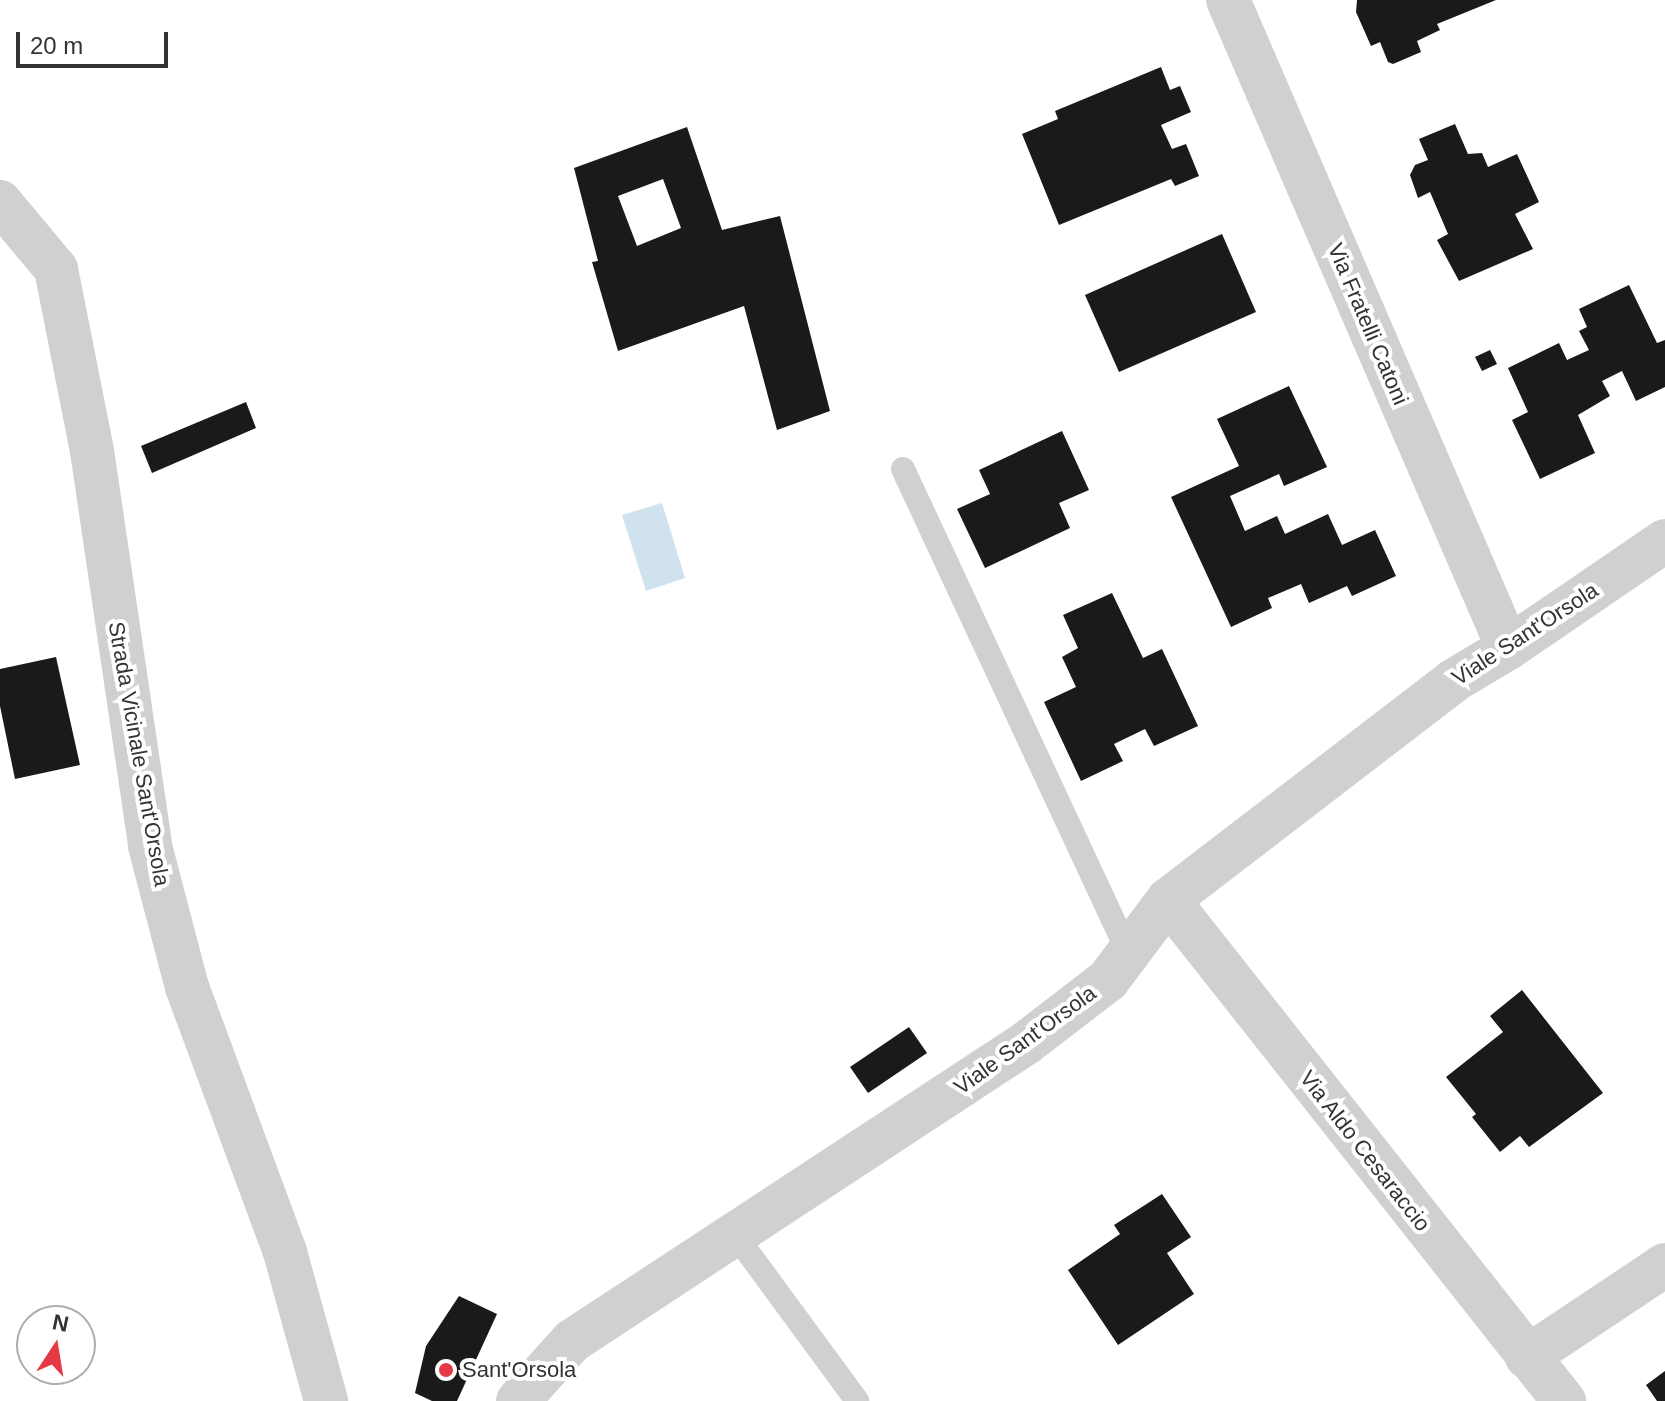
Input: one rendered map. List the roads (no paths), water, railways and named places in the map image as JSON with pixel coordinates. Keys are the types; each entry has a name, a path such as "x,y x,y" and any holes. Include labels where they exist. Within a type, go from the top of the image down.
{"street":[{"name":"Via Fratelli Catoni","path":"1228,0 1508,648"},
{"name":"Strada Vicinale Sant'Orsola","path":"0,202 56,269 92,451 150,846 187,987 285,1252 326,1401"},
{"name":"Viale Sant'Orsola","path":"518,1401 572,1341 1026,1043 1108,980 1168,900 1453,681 1508,648 1665,541"},
{"name":"Via Aldo Cesaraccio","path":"1168,900 1564,1401"},
{"path":"1527,1357 1665,1265"}],"lane":[{"path":"903,469 1128,952"},
{"path":"736,1236 857,1401"}],"water":[{"path":"662,503 685,578 646,591 622,515"}],"place":[{"name":"Sant'Orsola","path":"446,1370"}]}
